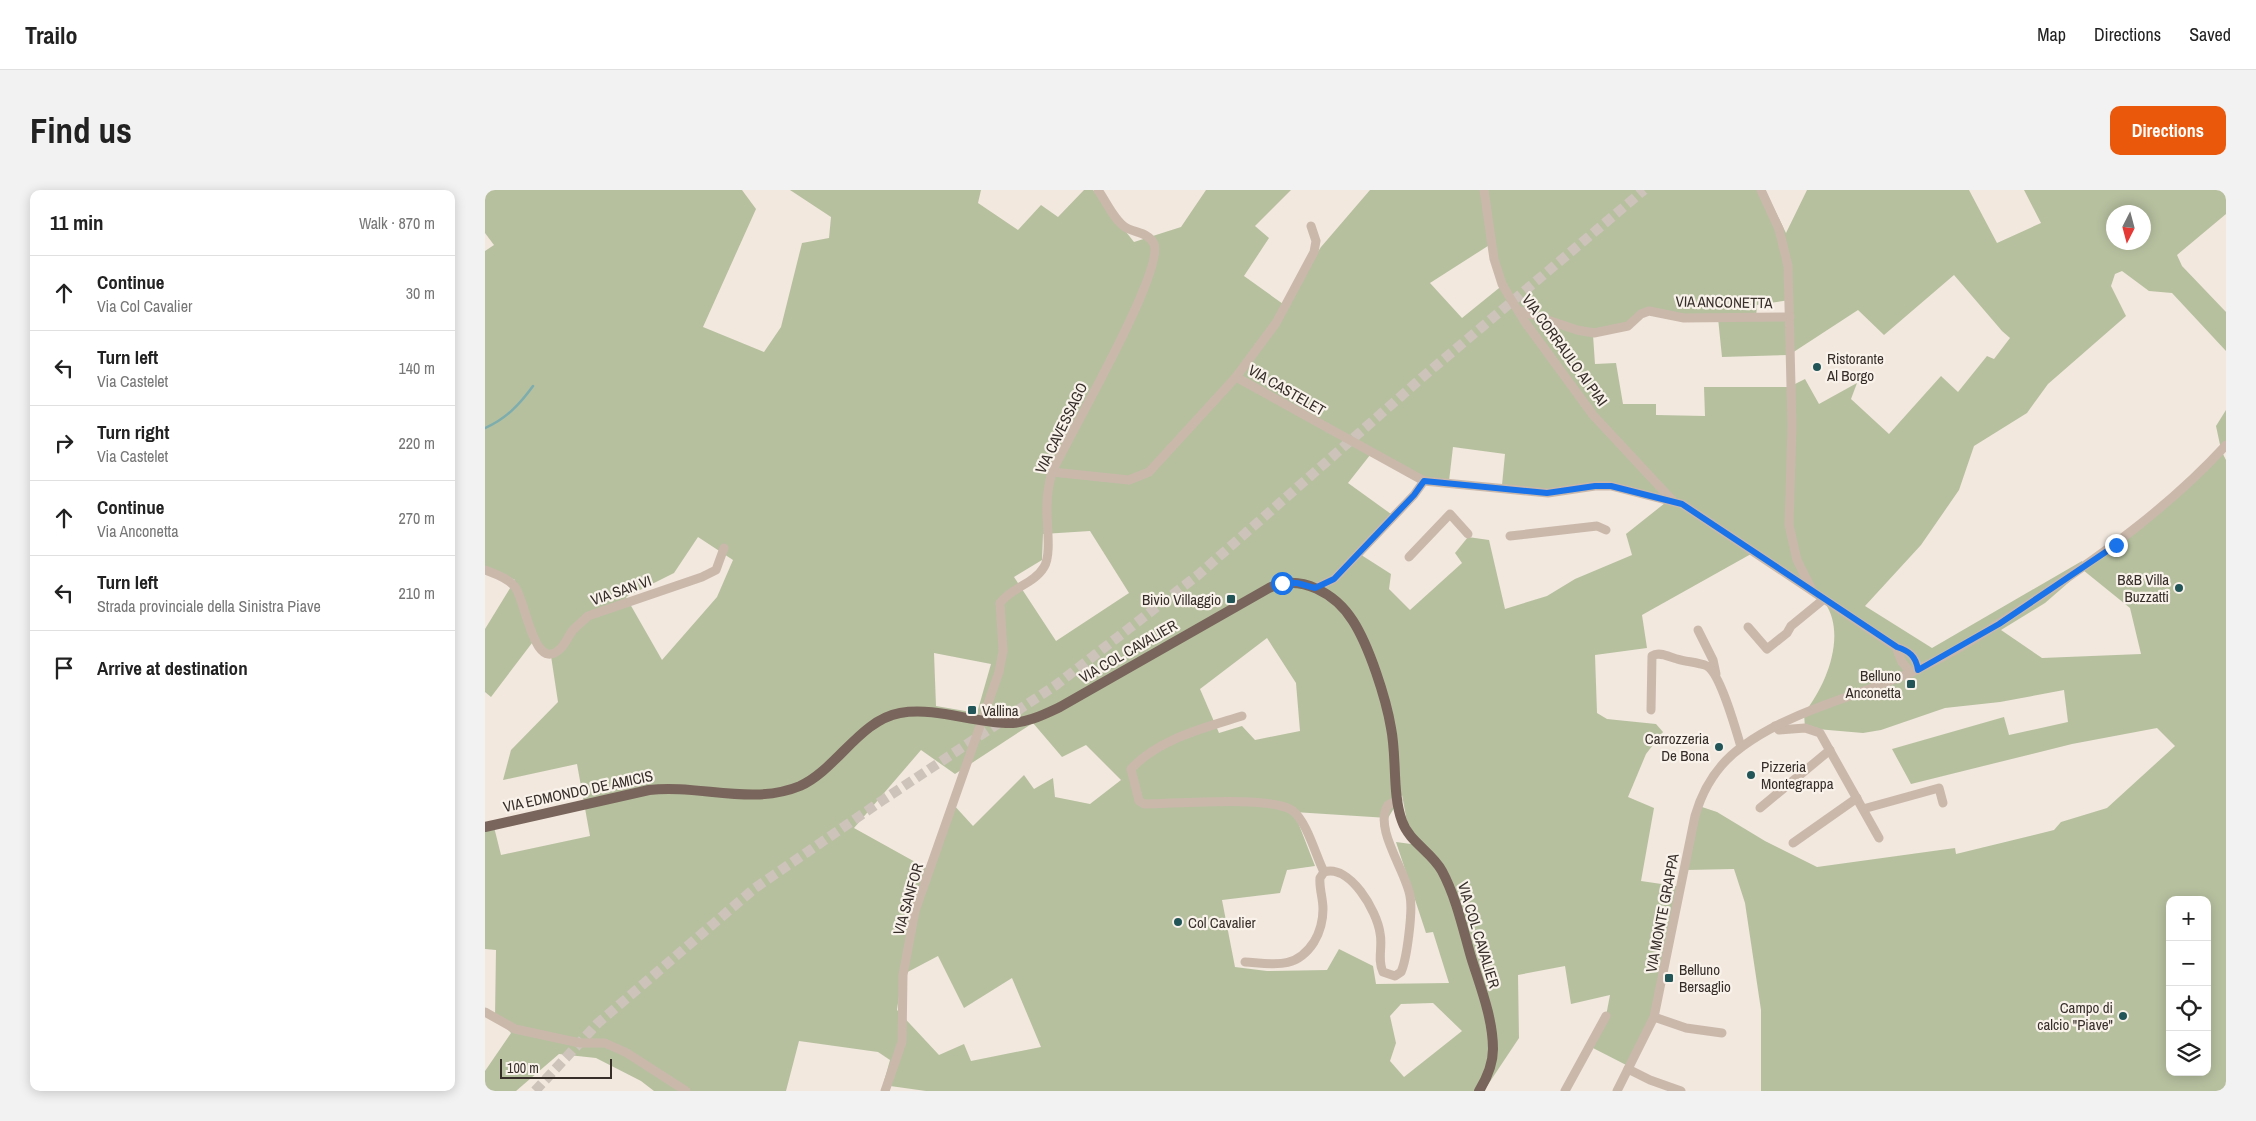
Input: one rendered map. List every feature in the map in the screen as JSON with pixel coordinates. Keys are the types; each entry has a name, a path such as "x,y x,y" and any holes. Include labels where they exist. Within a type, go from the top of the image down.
{"main road":[{"name":"VIA COL CAVALIER","path":"981,720 1007,723 1030,720 1047,714 1269,588 1289,583 1315,588 1330,597 1349,615 1358,629 1373,665 1391,725 1401,819 1406,830 1437,863 1446,880 1479,983 1491,1027 1493,1048 1489,1069 1479,1091"},
{"name":"VIA EDMONDO DE AMICIS","path":"485,827 649,790 676,787 742,794 776,793 811,781 870,728 891,716 924,712 981,720"}],"street":[{"name":"VIA CAVESSAGO","path":"981,720 1001,662 1003,639 1000,603 1006,595 1033,580 1045,566 1048,554 1047,494 1052,472 1141,296 1155,256 1154,244 1151,240 1123,226 1099,190"},
{"name":"VIA CORRAULO AI PIAI","path":"1484,190 1490,241 1498,273 1518,310 1593,414 1673,501"},
{"name":"VIA ANCONETTA","path":"1761,190 1779,229 1786,253 1790,279 1792,426 1789,525 1797,560 1812,591"},
{"name":"VIA CASTELET","path":"1311,226 1316,241 1314,252 1276,324 1236,377 1424,481 1547,493 1604,486 1673,501"},
{"name":"VIA ANCONETTA","path":"1518,310 1577,330 1594,333 1627,326 1641,314 1649,311 1684,318 1790,317"},
{"path":"1052,472 1129,480 1149,472 1236,377"},
{"name":"VIA MONTE GRAPPA","path":"1617,1091 1654,1017 1697,809 1713,776 1741,747 1775,726 1914,671 1984,633 2116,545 2197,476 2226,445"},
{"path":"1315,588 1334,579 1414,495 1424,481"},
{"path":"1673,501 1682,504 1897,647 1902,662 1914,671"},
{"path":"1409,557 1450,514 1468,534"},
{"path":"1510,536 1597,526 1606,530"},
{"name":"VIA SAN VI","path":"485,570 501,576 515,587 526,611 537,646 543,654 546,654 561,648 575,629 589,616 702,577 716,570 724,548"},
{"path":"1749,627 1767,649 1824,599"},
{"path":"1697,630 1713,660 1741,747"},
{"path":"1651,710 1652,656 1654,654 1687,663 1704,665 1716,674"},
{"path":"1242,716 1198,730 1169,742 1138,762 1131,769 1139,801 1144,804 1258,802 1288,808 1300,819 1324,872"},
{"name":"VIA SANFOR","path":"885,1091 902,1042 903,975 915,911 981,720"},
{"path":"1775,726 1779,730 1805,728 1815,730 1822,736 1879,838"},
{"path":"1760,808 1830,750"},
{"path":"1863,809 1939,788 1943,803"},
{"path":"1793,842 1857,798"},
{"path":"1324,872 1332,871 1344,876 1361,893 1371,907 1379,928 1381,969 1390,976 1398,974 1404,963 1410,916 1410,896 1383,820 1388,805 1398,800"},
{"path":"1245,962 1277,964 1291,962 1307,952 1320,927 1323,909 1319,881 1324,872"},
{"path":"485,1012 515,1029 580,1043 605,1043 627,1054 686,1091"},
{"path":"1565,1091 1606,1016"},
{"path":"1654,1017 1686,1028 1722,1034"},
{"path":"1628,1069 1650,1080 1681,1091"}],"green space":[{"path":"485,190 742,190 756,209 703,327 764,352 781,327 802,243 829,238 831,217 790,190 981,190 978,203 1018,230 1041,205 1058,217 1084,190 1093,190 1134,242 1181,227 1206,190 1291,190 1255,226 1269,238 1244,276 1283,304 1321,247 1370,190 1765,190 1786,233 1807,190 1969,190 1997,243 2041,223 2024,190 2226,190 2226,214 2177,255 2182,266 2226,312 2226,351 2172,293 2149,291 2122,271 2115,274 2111,286 2126,316 2048,384 2027,413 1974,446 1959,490 1921,545 1865,606 1932,648 2082,561 2083,570 2222,454 2216,426 2226,410 2226,450 2223,454 2226,460 2226,1091 1761,1091 1761,1010 1745,903 1734,869 1686,870 1699,806 1717,812 1765,841 1817,867 1955,848 1956,854 2054,830 2061,822 2107,808 2175,746 2157,728 2072,744 1911,784 1892,749 2004,717 2009,735 2068,722 2064,690 2000,702 1945,708 1881,730 1863,733 1805,728 1804,713 1820,689 1831,660 1834,630 1831,616 1821,599 1751,554 1642,615 1647,648 1595,655 1597,713 1607,719 1656,724 1663,732 1646,754 1628,797 1654,808 1641,881 1682,887 1663,991 1632,1068 1591,1047 1606,1016 1610,995 1571,1004 1565,966 1518,975 1519,1038 1482,1091 926,1091 883,1085 890,1060 878,1052 799,1041 786,1091 654,1091 641,1081 596,1058 559,1054 516,1091 485,1091 485,1071 511,1033 495,1016 496,950 485,949 485,824 493,823 501,855 590,836 577,764 503,780 511,750 558,702 551,656 532,643 491,697 485,692 485,629 515,580 485,566 485,251 494,245 485,233","holes":["1491,244 1504,284 1462,318 1430,283","1954,275 2010,338 1994,359 1987,356 1958,392 1941,376 1889,434 1851,399 1857,383 1819,404 1805,379 1789,387 1704,387 1705,416 1656,415 1656,404 1623,404 1616,363 1595,364 1593,335 1650,314 1718,318 1722,357 1789,355 1858,310 1884,335","1790,300 1790,318 1756,318 1757,305","1453,447 1505,454 1502,485 1531,489 1629,489 1665,503 1626,534 1632,555 1575,579 1547,596 1505,609 1489,540 1468,537 1455,553 1462,563 1410,610 1389,589 1391,574 1355,551 1391,514 1348,483 1374,450 1424,478 1449,481","1090,531 1129,593 1056,641 1014,577 1042,560 1043,534","698,537 733,560 717,597 662,660 626,597 674,573","2083,570 2130,608 2141,654 2042,658 2001,630 2045,603","1267,638 1296,683 1300,731 1255,740 1242,726 1219,733 1200,689","934,653 991,664 977,713 936,706","1033,723 1062,757 1086,745 1121,780 1090,804 1055,797 1053,778 1034,789 1024,775 973,826 952,803 926,868 854,828 921,750 955,774","1402,795 1411,844 1396,842 1426,933 1433,932 1449,983 1376,984 1373,966 1339,949 1327,970 1267,971 1235,967 1222,900 1280,893 1287,870 1315,866 1294,812 1388,818","938,956 964,1008 1012,978 1041,1047 971,1061 964,1044 939,1055 897,1010 902,975","1433,1003 1462,1031 1404,1077 1390,1061 1396,1043 1390,1016 1401,1004"]}],"waterway":[{"path":"485,428 500,420 512,410 533,386"}],"tunnel":[{"path":"535,1091 598,1023 755,888 1056,685 1198,575 1425,375 1644,190"}],"place":[{"name":"Ristorante Al Borgo","path":"1817,367"},
{"name":"B&B Villa Buzzatti","path":"2179,588"},
{"name":"Bivio Villaggio","path":"1231,599"},
{"name":"Belluno Anconetta","path":"1911,684"},
{"name":"Vallina","path":"972,710"},
{"name":"Carrozzeria De Bona","path":"1719,747"},
{"name":"Pizzeria Montegrappa","path":"1751,775"},
{"name":"Col Cavalier","path":"1178,922"},
{"name":"Belluno Bersaglio","path":"1669,978"},
{"name":"Campo di calcio \"Piave\"","path":"2123,1016"}],"route":[{"path":"1282,583 1297,583 1315,588 1330,582 1414,495 1424,481 1547,493 1567,492 1595,486 1619,487 1682,504 1897,647 1910,653 1916,660 1918,670 1977,638 2116,545"}]}
